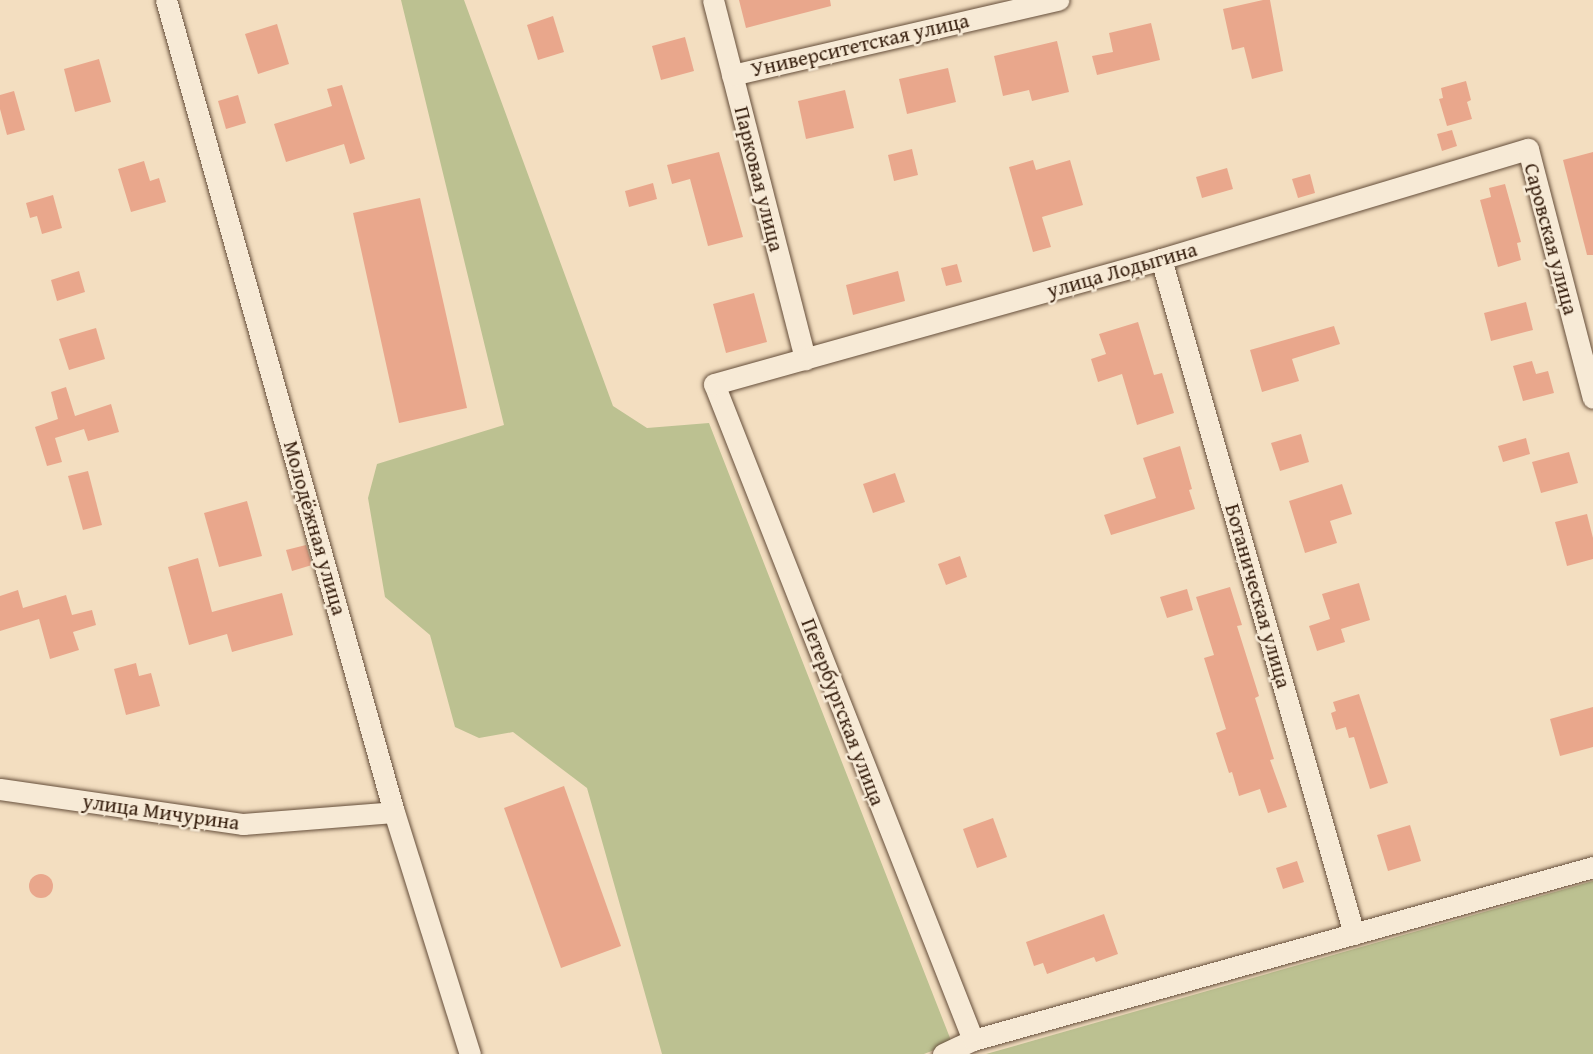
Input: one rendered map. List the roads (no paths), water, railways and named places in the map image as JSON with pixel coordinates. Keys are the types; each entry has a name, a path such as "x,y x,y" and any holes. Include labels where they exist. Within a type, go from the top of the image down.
{"street":[{"name":"Молодёжная улица","path":"166,0 394,812 470,1054"},
{"name":"Парковая улица","path":"712,0 805,359"},
{"name":"Университетская улица","path":"732,75 1058,0"},
{"name":"улица Лодыгина","path":"714,384 1161,259 1528,149"},
{"name":"Саровская улица","path":"1528,149 1593,398"},
{"name":"Ботаническая улица","path":"1161,259 1354,934"},
{"name":"Петербургская улица","path":"714,384 973,1040"},
{"name":"улица Мичурина","path":"0,789 243,825 394,812"},
{"path":"943,1054 973,1040 1593,867"}]}
